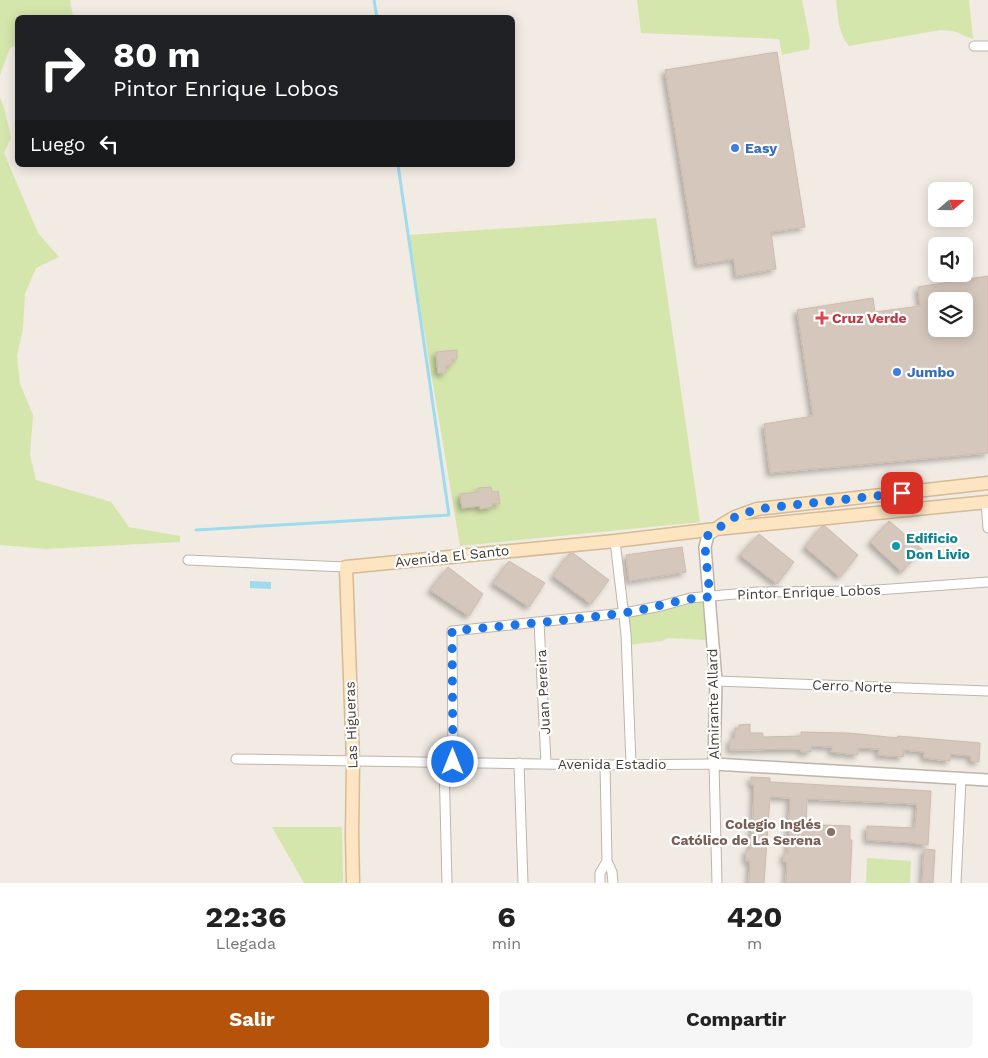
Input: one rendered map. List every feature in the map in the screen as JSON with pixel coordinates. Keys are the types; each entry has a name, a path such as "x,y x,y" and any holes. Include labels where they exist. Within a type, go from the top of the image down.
{"main road":[{"name":"Avenida El Santo","path":"716,529 735,517 757,509 988,483"},
{"name":"Avenida El Santo","path":"346,567 615,542 716,529 987,502"},
{"name":"Las Higueras","path":"346,567 353,762 353,883"}],"street":[{"path":"974,46 988,46"},
{"path":"987,502 988,528"},
{"name":"Almirante Allard","path":"716,529 708,535 705,547 716,680 714,764 717,883"},
{"path":"615,542 627,645 631,764"},
{"name":"Avenida El Santo","path":"188,560 346,567"},
{"name":"Pintor Enrique Lobos","path":"448,762 452,631 624,613 690,598 757,592 872,590 988,582"},
{"name":"Juan Pereira","path":"539,622 546,763"},
{"name":"Cerro Norte","path":"716,680 988,691"},
{"name":"Avenida Estadio","path":"236,759 605,765 714,764 988,780"},
{"path":"448,762 448,883"},
{"path":"519,763 523,883"},
{"path":"605,765 607,862 612,872 613,883"},
{"path":"956,883 961,779"},
{"path":"600,883 600,873 607,862"}],"green space":[{"path":"0,0 70,0 73,15 15,15 15,46 10,48 0,75"},
{"path":"637,0 802,0 810,41 809,49 782,55 779,39 641,33"},
{"path":"836,0 969,0 973,39 953,31 940,30 849,46 841,30"},
{"path":"0,98 11,138 4,153 38,233 59,257 36,268 25,294 23,329 17,355 20,384 33,415 30,455 36,480 111,502 129,527 180,536 180,542 46,549 0,545"},
{"path":"656,218 700,522 460,546 408,235"},
{"path":"703,602 708,640 668,638 662,641 629,645 626,619 630,614 658,612 669,606"},
{"path":"272,827 342,827 343,883 304,883"},
{"path":"867,858 911,861 910,883 866,883"}],"water":[{"path":"250,581 271,582 271,589 250,588"}],"building":[{"name":"Easy","path":"777,52 805,227 771,232 776,269 736,276 734,259 697,265 665,70"},
{"name":"Jumbo","path":"988,276 988,453 770,473 764,424 813,416 797,310 873,298 875,312 920,306 918,287 950,282 973,282 973,278"},
{"path":"457,350 457,359 452,359 452,365 446,366 446,373 438,373 436,352"},
{"path":"491,487 492,492 498,491 500,504 492,504 493,507 480,509 480,506 462,508 460,494 478,492 478,488"},
{"name":"Edificio Don Livio","path":"889,521 922,549 902,572 870,542"},
{"path":"825,526 858,555 840,577 805,547 821,527"},
{"path":"759,534 794,562 777,584 740,555"},
{"path":"682,547 686,572 629,581 626,555"},
{"path":"573,553 609,580 591,604 553,576 569,554"},
{"path":"509,561 545,583 529,607 493,583"},
{"path":"448,567 483,594 469,616 430,590"},
{"path":"750,724 750,733 763,733 763,737 801,736 801,732 849,733 980,743 979,762 971,761 971,756 950,754 950,761 924,758 924,752 904,750 903,757 878,755 879,749 858,748 858,755 831,752 832,747 811,746 811,752 801,752 801,749 730,750 730,739 735,739 735,728 739,728 739,725"},
{"path":"751,777 770,778 770,782 931,791 928,845 867,840 867,826 915,828 917,804 807,799 806,829 823,829 823,825 850,826 850,840 852,840 850,883 786,883 787,862 784,862 784,853 788,853 790,798 770,797 764,883 749,883 750,861 746,861 746,850 750,850 753,821 754,785 751,785"},
{"path":"924,849 935,850 933,883 922,883"}],"waterway":[{"path":"374,0 376,15"},
{"path":"196,530 449,515 398,167"}],"place":[{"name":"Easy","path":"735,148"},
{"name":"Cruz Verde","path":"822,318"},
{"name":"Jumbo","path":"897,372"},
{"name":"Edificio Don Livio","path":"896,546"},
{"name":"Colegio Inglés Católico de La Serena","path":"831,832"}],"route":[{"path":"453,762 452,631 624,613 690,598 710,597 705,547 708,535 735,517 757,509 902,493"}]}
